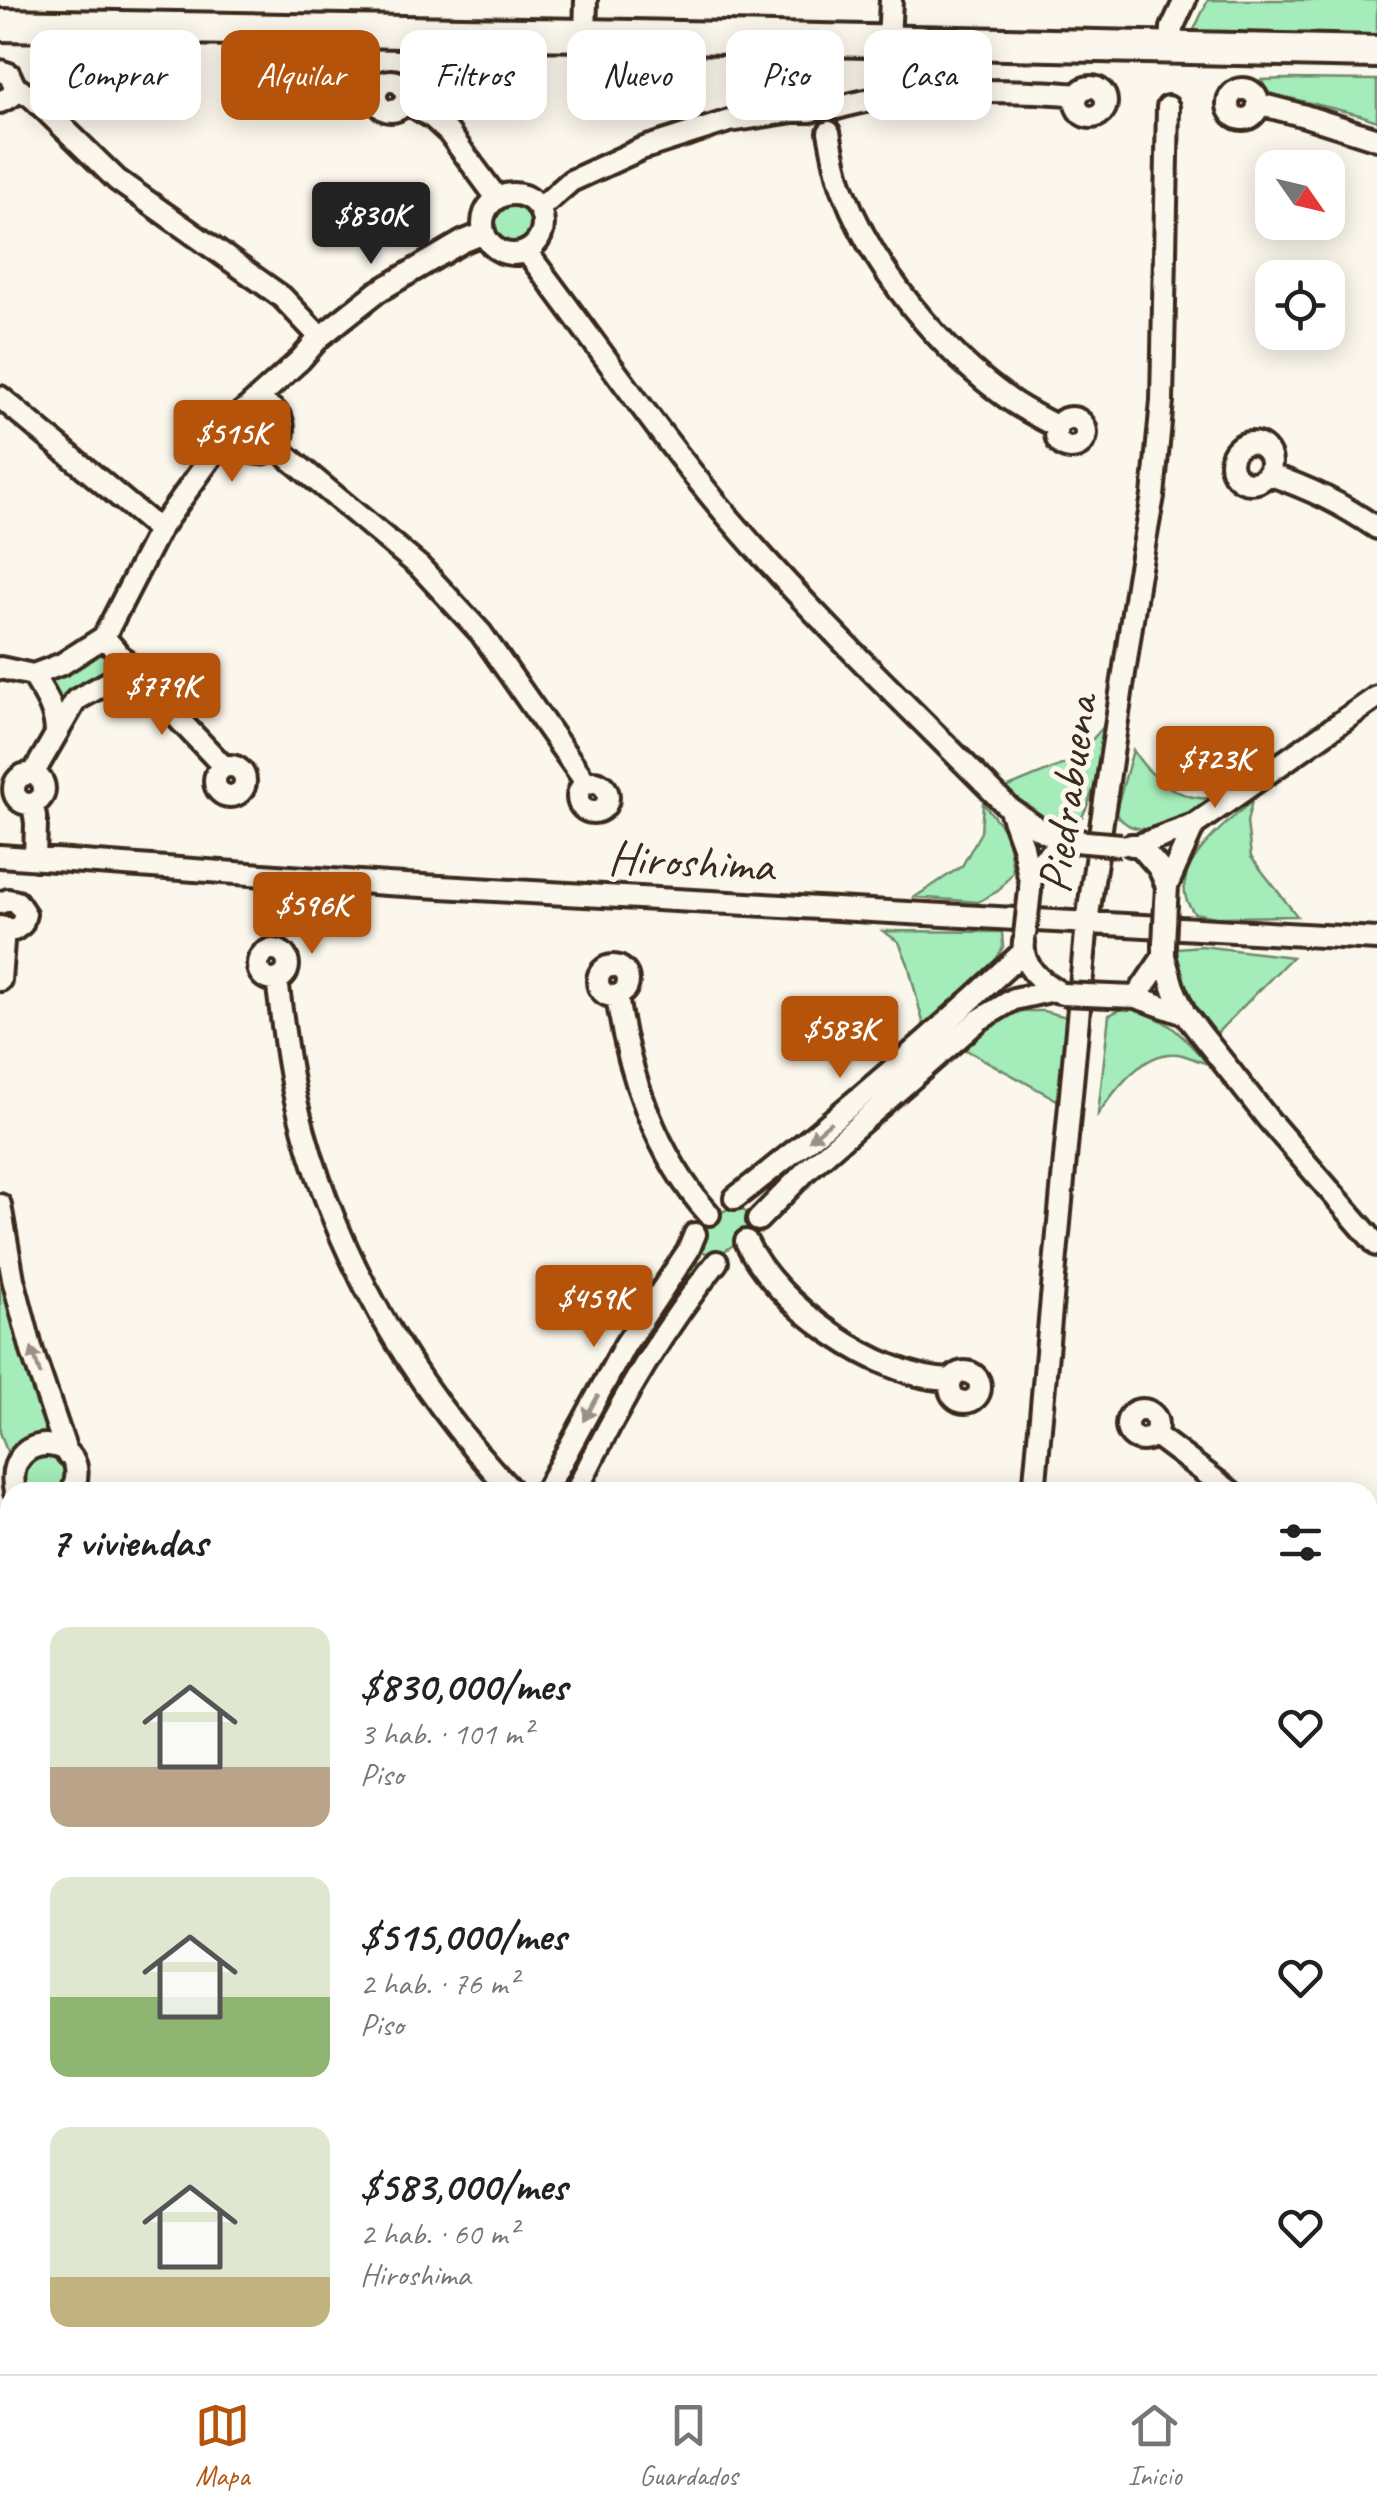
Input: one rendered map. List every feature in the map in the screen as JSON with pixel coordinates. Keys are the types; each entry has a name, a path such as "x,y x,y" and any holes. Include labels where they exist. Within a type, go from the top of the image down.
{"street":[{"path":"585,30 586,0"},
{"path":"890,30 891,0"},
{"path":"1171,48 1172,28 1185,0"},
{"path":"0,25 276,14 567,34"},
{"path":"706,37 864,40"},
{"path":"992,44 1377,52"},
{"path":"0,71 13,78 8,94 32,97 117,180 282,297 320,337"},
{"path":"844,106 885,96 920,93 1043,91 1076,95"},
{"path":"1258,104 1377,139"},
{"name":"Piedrabuena","path":"1035,1482 1087,922 1157,463 1162,401 1168,107"},
{"path":"435,120 497,198"},
{"path":"540,208 570,181 640,149 737,120"},
{"path":"810,120 815,129 829,132"},
{"path":"829,132 840,120"},
{"path":"829,132 843,190 855,218 886,270 924,320 985,381 1057,426"},
{"path":"506,194 525,196 540,208 544,228 526,252 506,254 489,242 484,233 485,213 497,198 506,194"},
{"path":"197,475 231,457 264,453 276,447 283,434 280,418 287,383 320,337 377,292 484,233"},
{"path":"526,252 728,516 807,603 1009,808 1039,830 1071,842 1130,845 1194,825 1377,696"},
{"path":"0,668 33,675 62,664 104,636 159,530 197,475 240,416 300,360"},
{"path":"0,397 159,530"},
{"path":"251,452 240,443 235,429 240,416 260,405 269,407 280,418"},
{"path":"276,447 441,589 481,633 587,784"},
{"path":"1268,474 1327,497 1377,528"},
{"path":"104,636 224,767"},
{"path":"35,858 33,804 19,800 14,787 23,775 33,774 76,700 136,674"},
{"path":"33,675 52,707 56,734"},
{"path":"1009,808 1023,846 1030,883 1024,944 1037,978 1058,992"},
{"path":"1166,894 1194,825"},
{"path":"1030,883 1038,865 1071,842"},
{"path":"1130,845 1158,868 1166,894 1164,950 1185,1014 1377,1245"},
{"name":"Hiroshima","path":"0,856 387,884 1377,939"},
{"path":"0,903 18,902 25,914 14,930 2,928 0,980"},
{"path":"550,1482 625,1345 709,1214 735,1198 843,1111 973,999 1024,944"},
{"path":"1136,998 1164,950"},
{"path":"277,980 297,1106 314,1166 345,1248 403,1354 470,1446 504,1482"},
{"path":"696,1234 697,1257 717,1262 730,1256 746,1241 758,1220 807,1170 979,1020 1014,999 1058,992 1136,998 1185,1014"},
{"path":"617,996 627,1050 654,1125 678,1174 709,1214"},
{"path":"735,1198 756,1206 758,1220"},
{"path":"0,1205 13,1279 32,1351 67,1454 76,1468 77,1482"},
{"path":"746,1241 784,1296 846,1342 909,1374 951,1380"},
{"path":"581,1482 633,1384 679,1310 717,1262"},
{"path":"1154,1434 1218,1482"},
{"path":"13,1482 16,1462 32,1447 53,1445 67,1454"},
{"path":"0,1456 11,1482"}],"green space":[{"path":"1208,0 1377,0 1377,40 1191,36"},
{"path":"1261,80 1377,80 1377,121 1269,93"},
{"path":"514,203 530,209 536,225 530,241 514,247 498,241 492,225 498,209"},
{"path":"103,650 116,662 115,668 61,700 55,699 48,681"},
{"path":"1106,724 1095,783 1082,817 1065,823 1049,821 1006,788 1074,760"},
{"path":"1133,750 1170,788 1200,798 1225,797 1166,827 1140,829 1128,825 1115,814"},
{"path":"1252,801 1247,822 1251,857 1297,916 1216,917 1194,913 1186,898 1188,870 1218,831"},
{"path":"983,803 1007,833 1013,872 998,891 978,902 915,897 962,866 981,832"},
{"path":"883,931 1002,932 1003,947 992,967 924,1026 899,942"},
{"path":"1201,946 1292,957 1213,1037 1192,1006 1179,973 1178,948"},
{"path":"1126,1007 1153,1016 1172,1028 1208,1064 1178,1054 1154,1058 1132,1074 1098,1114 1109,1015"},
{"path":"1022,1011 1067,1017 1059,1101 961,1047 998,1020"},
{"path":"736,1206 746,1212 749,1220 742,1235 722,1252 705,1252 700,1247 701,1237 708,1224"},
{"path":"0,1257 22,1351 58,1439 10,1460 0,1432"},
{"path":"693,1258 700,1265 629,1377 571,1482 560,1482 625,1361"},
{"path":"46,1454 60,1460 66,1467 65,1482 23,1482 24,1468"}]}
